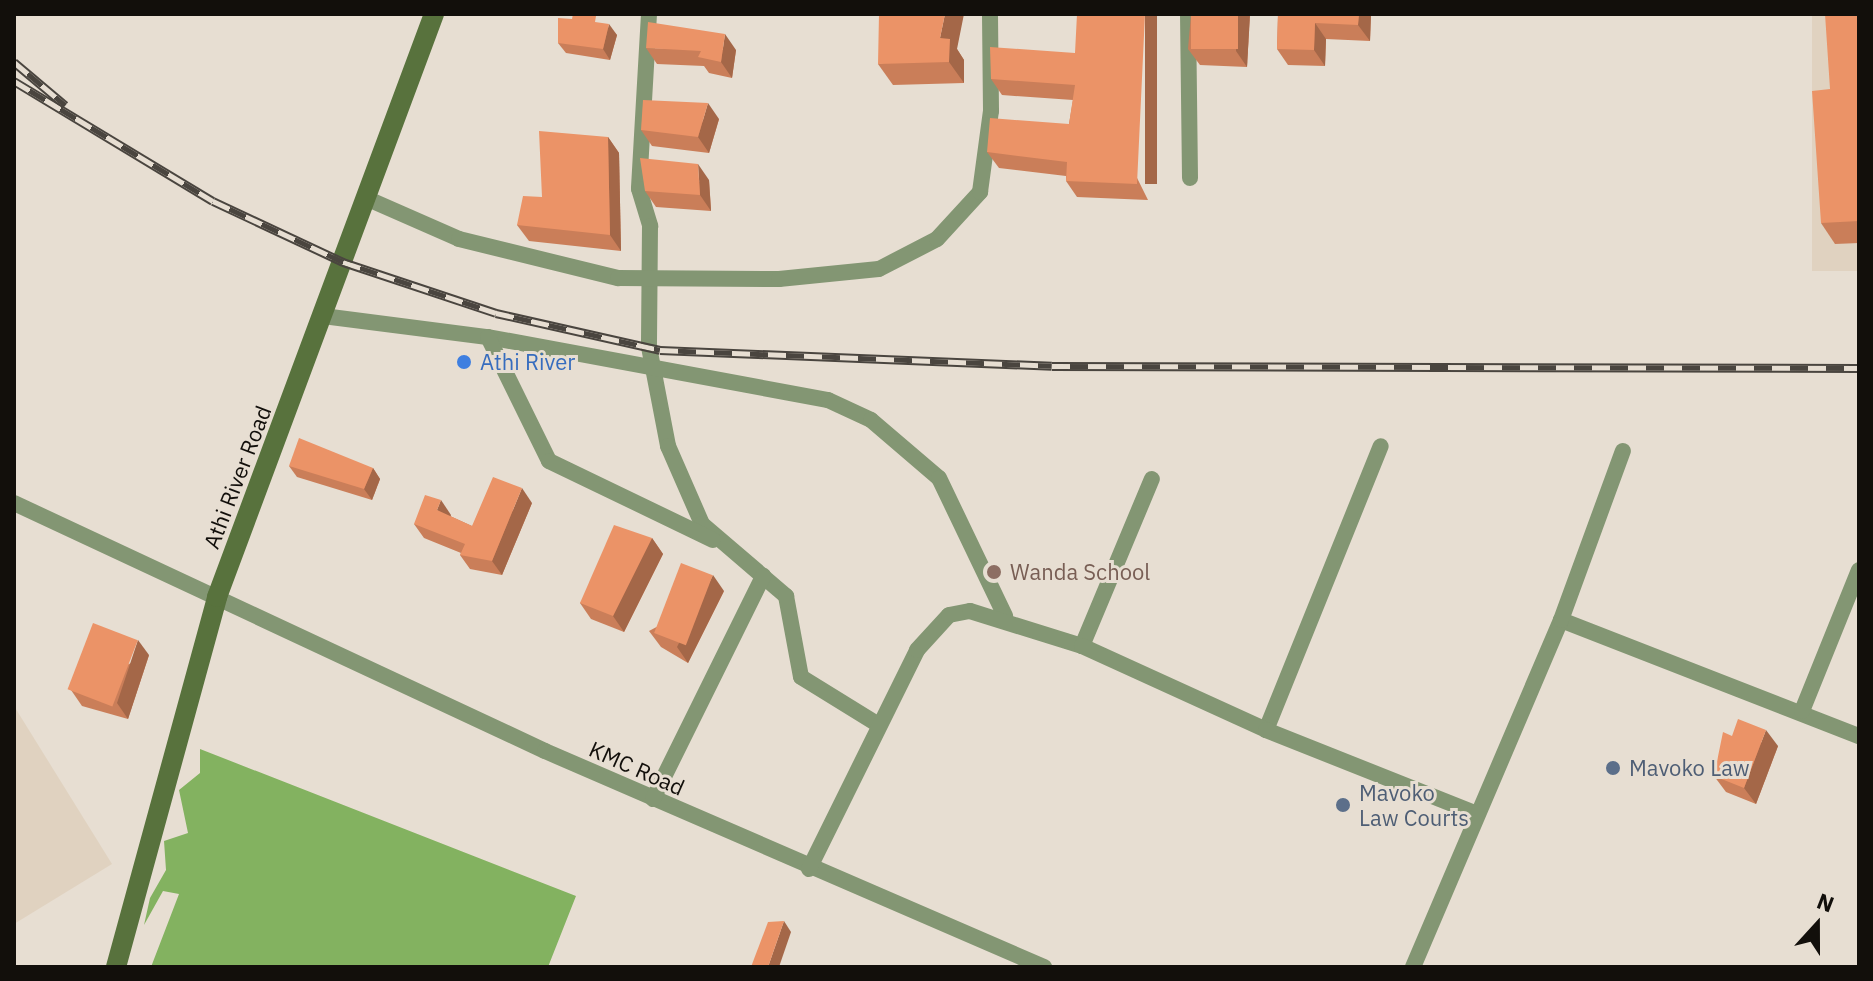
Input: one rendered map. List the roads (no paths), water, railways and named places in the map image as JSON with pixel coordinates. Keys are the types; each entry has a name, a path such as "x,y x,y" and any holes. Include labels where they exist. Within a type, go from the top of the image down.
{"main road":[{"name":"Athi River Road","path":"116,967 217,597 368,199 434,14"}],"street":[{"path":"649,14 639,189 650,226 646,280 652,371 681,486 717,542"},
{"path":"368,199 498,250 646,280 859,274 937,239 972,206 986,168 990,14"},
{"path":"1188,14 1190,178"},
{"path":"323,316 488,337 652,371 828,400 871,420 939,478 1005,616"},
{"path":"488,337 549,461 717,542 763,576 786,596 801,677 877,724"},
{"path":"1266,730 1381,446"},
{"path":"1413,967 1561,620 1623,451"},
{"path":"1082,646 1152,479"},
{"name":"KMC Road","path":"14,503 653,799 809,869 1044,967"},
{"path":"1802,711 1859,570"},
{"path":"653,799 763,576"},
{"path":"809,869 877,724 939,622 970,611 1005,616 1082,646 1266,730 1477,814"},
{"path":"1561,620 1802,711 1859,736"}],"railway":[{"path":"14,62 65,105"},
{"path":"14,81 213,201 343,262 496,313 660,350 1052,366 1859,368"}],"place":[{"name":"Athi River","path":"464,362"},
{"name":"Wanda School","path":"994,572"},
{"name":"Mavoko Law","path":"1613,768"},
{"name":"Mavoko Law Courts","path":"1343,805"}]}
